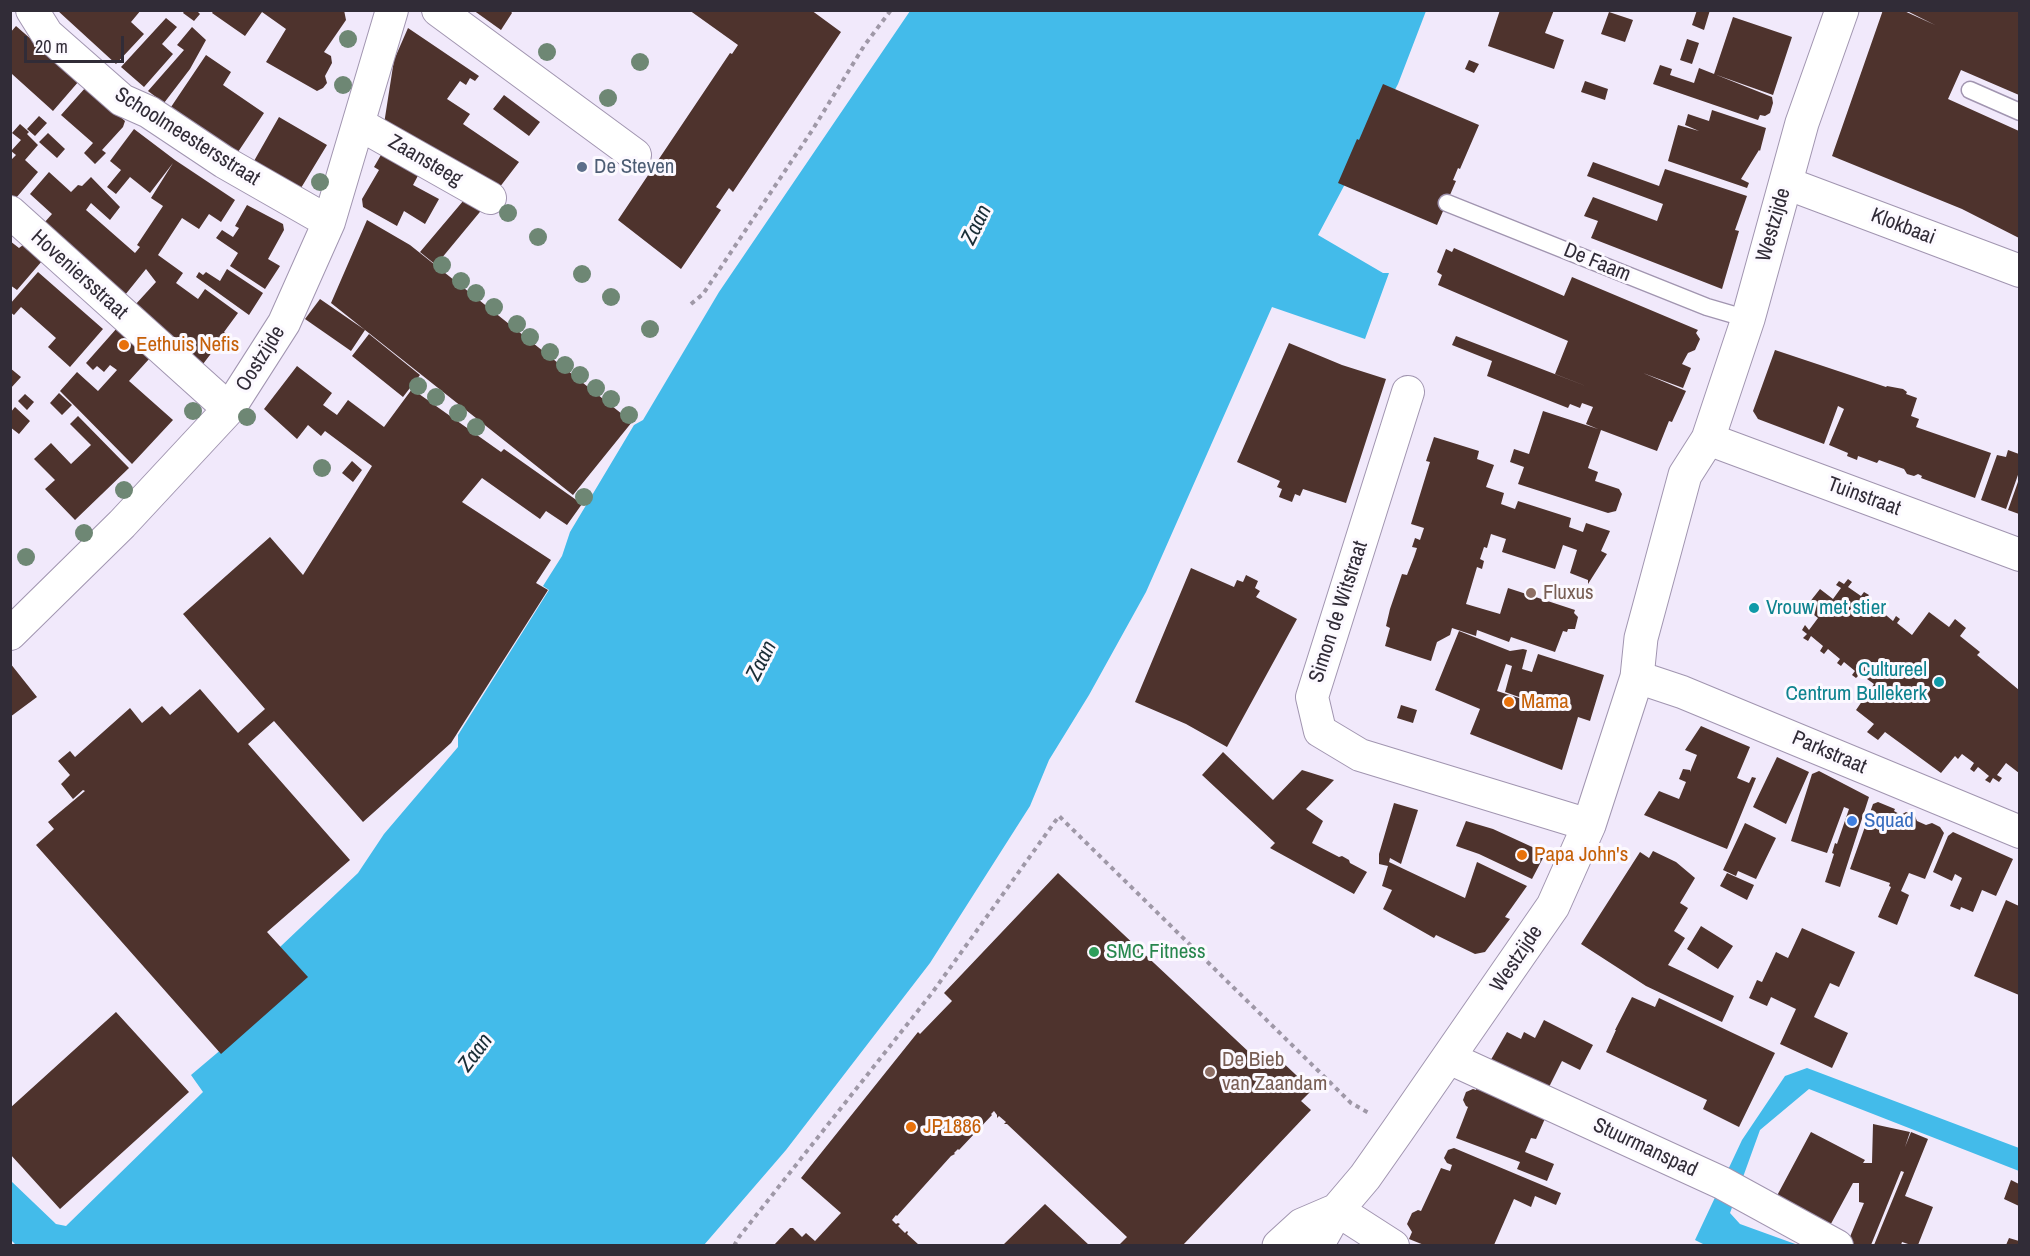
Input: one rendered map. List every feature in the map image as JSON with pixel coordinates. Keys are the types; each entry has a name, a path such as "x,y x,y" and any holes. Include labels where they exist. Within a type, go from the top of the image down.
{"street":[{"name":"Schoolmeestersstraat","path":"32,10 47,34 122,100 149,112 224,162 329,222"},
{"name":"Oostzijde","path":"13,628 122,524 228,410 284,323 329,222 392,10"},
{"path":"438,10 635,155"},
{"name":"Westzijde","path":"1315,1245 1337,1210 1365,1177 1449,1058 1553,906 1589,825 1637,677 1641,638 1685,475 1708,439 1748,319 1802,123 1842,10"},
{"name":"Zaansteeg","path":"359,124 490,198"},
{"name":"Klokbaai","path":"1786,183 2019,271"},
{"name":"Hoveniersstraat","path":"10,212 228,410"},
{"name":"Simon de Witstraat","path":"1408,392 1311,697 1320,731 1360,755 1589,825"},
{"name":"Tuinstraat","path":"1708,439 2019,555"},
{"name":"Parkstraat","path":"1637,677 1682,692 2019,832"},
{"name":"Stuurmanspad","path":"1449,1058 1731,1187 1837,1245"},
{"path":"1337,1210 1393,1245"},
{"name":"Westzijde","path":"1279,1245 1302,1225 1337,1210"}],"lane":[{"path":"1970,90 2019,112"},
{"name":"De Faam","path":"1447,203 1707,307 1748,319"}],"path":[{"path":"691,304 704,294 813,129 864,46 891,10"},
{"path":"734,1245 932,993 1059,816 1351,1102 1398,1130"}],"water":[{"name":"Zaan","path":"910,11 1426,11 1398,84 1318,235 1383,273 1389,273 1365,339 1272,307 1146,592 1089,695 1049,760 1030,806 930,963 786,1150 704,1245 16,1245 11,1240 10,1180 56,1224 66,1226 203,1092 191,1075 307,977 280,947 358,873 384,834 458,747 458,735 549,590 543,586 562,556 570,532 634,425 643,420 719,292"},
{"path":"1807,1068 2019,1148 2019,1171 1809,1089 1760,1130 1730,1213 1740,1224 1798,1245 1707,1246 1695,1240 1742,1140 1785,1076"}],"building":[{"path":"57,10 141,10 131,22 144,34 116,64"},
{"path":"185,10 196,10 200,14 194,21 183,13"},
{"path":"214,10 344,10 346,20 324,52 331,56 332,63 325,76 327,83 317,91 266,62 286,29 262,12 245,36 212,13"},
{"path":"473,10 510,10 512,13 501,30"},
{"path":"689,10 811,10 841,32 733,192 729,188 716,207 721,210 681,269 618,220 730,53 732,54 738,45"},
{"path":"1500,10 1554,10 1545,33 1564,40 1554,69 1488,46"},
{"path":"1697,10 1710,10 1704,30 1692,25"},
{"path":"1883,10 1902,10 1935,25 1905,10 2019,10 2019,95 1961,70 1948,99 2019,131 2019,238 1962,209 1832,156"},
{"path":"1609,12 1633,20 1625,42 1601,34"},
{"path":"1733,17 1792,37 1773,95 1714,74"},
{"path":"166,18 177,27 162,44 173,54 144,87 121,67"},
{"path":"16,26 79,81 53,111 12,74 10,76 10,33"},
{"path":"192,27 206,40 190,69 164,103 148,91 184,50 177,45"},
{"path":"408,28 479,76 475,81 470,78 466,85 460,81 447,99 470,114 463,124 519,162 496,192 384,124 394,60"},
{"path":"1687,39 1699,43 1692,64 1680,60"},
{"path":"206,55 231,72 223,85 264,113 238,152 171,107"},
{"path":"1469,60 1479,64 1474,73 1465,69"},
{"path":"1660,65 1672,69 1670,75 1694,83 1699,68 1772,97 1770,113 1765,116 1760,115 1758,120 1653,84"},
{"path":"1585,81 1608,89 1605,100 1581,92"},
{"path":"1383,84 1479,125 1460,169 1458,168 1453,180 1456,181 1437,225 1338,183"},
{"path":"86,87 125,121 123,127 102,150 106,153 95,164 84,153 93,143 61,115"},
{"path":"504,95 540,122 529,136 493,109"},
{"path":"1712,110 1766,128 1760,151 1741,179 1749,183 1747,188 1668,161 1678,125 1699,131 1685,125 1688,114 1709,121"},
{"path":"39,116 47,123 35,136 27,129"},
{"path":"279,117 327,145 301,188 254,161"},
{"path":"20,124 38,145 25,160 38,172 16,198 10,194 10,161 16,155 11,151 21,140 12,133"},
{"path":"134,129 235,200 221,222 209,214 199,229 182,218 158,255 183,273 176,283 198,299 205,289 238,313 224,332 226,334 203,364 135,305 156,282 146,269 125,295 44,223 52,214 30,194 49,172 71,192 91,177 120,207 110,220 91,203 86,210 135,253 140,247 137,245 163,206 151,198 173,163 150,193 130,177 116,194 107,187 121,170 110,161"},
{"path":"48,133 65,149 57,158 39,142"},
{"path":"385,148 421,170 413,185 439,199 425,224 404,211 397,226 363,207 362,199 379,170 374,167"},
{"path":"1593,162 1659,186 1665,169 1747,196 1735,230 1739,231 1722,289 1591,238 1598,221 1584,216 1593,197 1657,221 1663,204 1587,176"},
{"path":"469,194 484,207 436,265 420,252"},
{"path":"247,205 283,224 284,230 268,259 280,266 265,289 230,266 238,253 216,238 222,230 233,237 239,228 235,226"},
{"path":"367,220 410,245 632,422 573,495 331,303"},
{"path":"10,241 19,248 23,245 42,261 17,290 10,285"},
{"path":"1454,248 1564,296 1572,277 1698,330 1696,333 1700,339 1695,350 1688,353 1682,364 1691,368 1683,388 1643,373 1686,391 1672,422 1669,421 1657,451 1601,430 1588,468 1598,472 1595,481 1619,489 1622,494 1616,511 1608,513 1518,484 1524,467 1510,462 1514,449 1529,454 1543,411 1598,429 1586,424 1593,407 1582,403 1580,408 1570,404 1568,408 1487,376 1492,361 1452,345 1456,336 1591,388 1555,374 1568,341 1438,285 1442,275 1437,272 1446,249 1452,252"},
{"path":"227,269 263,293 249,315 196,277 199,272 203,275 206,272 220,281"},
{"path":"38,272 103,329 70,367 48,347 56,338 21,307 14,315 10,312 10,304"},
{"path":"320,299 365,330 351,351 305,319"},
{"path":"117,328 150,358 129,381 173,420 132,464 60,391 77,372 98,391 117,370 110,365 104,372 97,366 93,370 86,363"},
{"path":"369,334 420,375 403,397 352,356"},
{"path":"1289,343 1342,365 1386,379 1346,503 1303,489 1300,496 1295,494 1292,502 1279,497 1282,489 1277,487 1280,481 1237,462"},
{"path":"1775,350 1886,387 1903,389 1907,392 1906,394 1917,398 1911,416 1919,419 1916,427 1991,453 1975,498 1921,478 1922,476 1918,474 1914,476 1907,474 1904,469 1879,460 1877,463 1858,456 1857,460 1847,456 1848,453 1829,445 1844,409 1838,406 1824,444 1758,419 1753,411"},
{"path":"297,366 332,393 323,405 337,415 348,400 384,427 412,389 501,452 504,449 582,504 567,525 546,511 540,519 482,478 462,502 551,560 536,583 548,590 451,743 363,822 274,721 248,744 350,860 267,932 308,977 221,1054 36,845 54,829 48,822 85,791 83,790 73,799 61,784 70,775 58,761 70,751 75,757 130,708 142,723 162,706 170,715 200,689 238,733 265,709 183,614 270,537 303,575 372,466 325,431 321,436 308,425 297,439 264,409"},
{"path":"10,368 21,377 10,389"},
{"path":"59,393 72,405 62,415 50,403"},
{"path":"25,394 34,402 27,410 18,401"},
{"path":"15,407 30,421 19,434 10,427 10,413"},
{"path":"78,416 129,468 75,520 45,489 55,480 34,459 51,443 71,464 91,445 70,424"},
{"path":"1434,437 1479,451 1477,459 1494,465 1486,487 1504,493 1501,504 1515,509 1518,501 1571,518 1569,527 1583,532 1586,523 1610,531 1601,551 1607,554 1588,584 1588,580 1570,573 1577,550 1563,545 1555,569 1502,552 1506,539 1491,534 1487,548 1484,547 1480,559 1484,561 1482,569 1477,567 1466,604 1500,614 1508,588 1575,610 1574,613 1578,617 1575,629 1563,631 1555,652 1511,637 1509,642 1477,630 1476,636 1452,628 1450,635 1437,642 1431,661 1385,646 1390,628 1386,626 1390,609 1402,574 1407,575 1414,557 1417,548 1412,547 1415,538 1420,540 1424,528 1411,524 1430,462 1426,461"},
{"path":"2008,450 2019,454 2019,472 2006,509 1981,500 1997,455 2006,457"},
{"path":"352,461 362,470 353,482 342,473"},
{"path":"2019,479 2019,514 2008,510"},
{"path":"1191,568 1234,587 1237,580 1243,582 1246,575 1258,581 1255,588 1260,591 1256,597 1297,619 1227,747 1186,724 1135,702"},
{"name":"Cultureel Centrum Bullekerk","path":"1848,579 1852,582 1848,587 1861,596 1864,592 1869,595 1865,600 1877,609 1880,604 1884,607 1881,611 1893,621 1896,616 1900,619 1897,623 1912,635 1929,612 1949,627 1955,619 1966,628 1960,636 1980,652 1977,655 2019,690 2019,773 2006,763 1997,775 2002,778 1999,782 1993,778 1990,783 1985,780 1989,776 1978,767 1974,772 1970,769 1974,763 1962,754 1958,759 1955,756 1941,773 1885,732 1878,740 1867,732 1874,724 1856,710 1874,684 1860,674 1856,678 1852,675 1855,671 1844,662 1841,666 1837,663 1840,659 1828,649 1824,654 1820,651 1823,646 1811,636 1808,641 1803,638 1807,634 1802,630 1805,625 1809,630 1818,618 1805,608 1820,589 1833,599 1841,588 1836,585 1839,581 1844,584"},
{"path":"1459,631 1510,651 1527,650 1522,669 1532,672 1538,654 1604,675 1590,721 1578,717 1562,770 1470,734 1480,709 1435,690","holes":["1506,664 1512,666 1505,692 1550,708 1497,691"]},
{"path":"10,663 37,697 10,717"},
{"path":"1401,705 1417,710 1413,723 1397,718"},
{"path":"1701,726 1750,747 1737,778 1749,783 1752,777 1756,778 1727,849 1644,815 1659,791 1679,799 1686,782 1679,779 1683,769 1690,770 1690,772 1697,755 1685,750"},
{"path":"1223,752 1273,800 1302,770 1334,780 1306,809 1323,821 1312,843 1339,857 1342,856 1367,872 1354,894 1270,848 1275,843 1202,775"},
{"path":"1777,757 1809,772 1786,824 1753,807"},
{"path":"1819,771 1869,797 1840,887 1825,882 1835,843 1837,844 1849,809 1844,807 1827,853 1791,841 1812,774"},
{"path":"1878,802 1895,809 1894,811 1901,815 1906,812 1915,816 1917,821 1926,825 1932,823 1940,827 1944,833 1925,879 1909,873 1901,891 1909,895 1897,925 1878,917 1891,887 1890,883 1850,869 1873,804"},
{"path":"1394,803 1418,810 1401,864 1390,858 1389,862 1465,898 1477,862 1527,886 1505,917 1510,919 1485,952 1475,954 1436,935 1434,938 1383,909 1392,890 1382,886 1388,866 1379,864 1379,854"},
{"path":"1466,821 1493,829 1541,851 1543,858 1532,879 1479,854 1456,846"},
{"path":"1745,823 1776,838 1756,879 1738,871 1736,876 1723,870"},
{"path":"1953,832 2013,859 1996,896 1982,890 1973,912 1961,907 1960,910 1950,906 1962,878 1955,874 1952,881 1933,872 1948,836"},
{"path":"1653,851 1676,862 1695,878 1680,903 1688,908 1674,931 1685,938 1668,965 1734,996 1722,1022 1646,986 1581,944 1640,852 1649,858"},
{"path":"1058,873 1267,1069 1278,1058 1312,1090 1301,1101 1311,1110 1183,1245 1119,1245 1127,1237 1007,1124 1004,1124 1006,1122 999,1116 997,1118 994,1111 892,1220 900,1224 898,1226 905,1233 907,1231 907,1234 919,1245 774,1245 790,1228 802,1237 806,1233 815,1241 841,1213 801,1178 918,1032 920,1034 952,1001 944,993"},
{"path":"1727,873 1754,885 1747,900 1720,886"},
{"path":"2006,900 2019,906 2019,995 1974,976"},
{"path":"1701,926 1733,946 1718,969 1687,949"},
{"path":"1802,928 1855,952 1839,987 1830,983 1814,1017 1848,1033 1832,1068 1780,1044 1796,1009 1771,997 1767,1006 1749,998 1757,980 1762,982 1776,952 1788,958"},
{"path":"1632,997 1655,1007 1659,998 1775,1053 1739,1127 1703,1109 1707,1100 1606,1052"},
{"path":"116,1012 189,1092 60,1209 10,1154 10,1108"},
{"path":"1544,1020 1593,1045 1580,1070 1562,1061 1547,1091 1489,1063 1507,1032 1521,1039 1524,1032 1535,1038"},
{"path":"1477,1086 1547,1114 1536,1139 1531,1138 1525,1152 1554,1164 1547,1181 1517,1169 1520,1162 1456,1138 1468,1107 1463,1100 1466,1092 1476,1090"},
{"path":"1873,1124 1910,1132 1905,1147 1911,1132 1928,1139 1905,1196 1933,1207 1918,1245 1902,1242 1901,1245 1874,1245 1904,1172 1901,1171 1871,1245 1847,1244 1864,1203 1859,1202 1859,1183 1853,1183 1826,1233 1772,1205 1811,1132 1865,1160 1863,1163 1872,1163"},
{"path":"1454,1148 1561,1193 1556,1205 1535,1196 1531,1207 1514,1199 1494,1245 1424,1245 1409,1239 1412,1232 1407,1224 1412,1213 1421,1211 1441,1168 1450,1171 1452,1165 1444,1158 1448,1150"},
{"path":"2011,1180 2019,1184 2019,1206 2004,1199"},
{"path":"1045,1204 1089,1245 1003,1245"},
{"path":"2009,1238 2019,1241 2019,1245 2006,1245"}],"place":[{"name":"De Steven","path":"582,167"},
{"name":"Eethuis Nefis","path":"124,345"},
{"name":"Fluxus","path":"1531,593"},
{"name":"Vrouw met stier","path":"1754,608"},
{"name":"Cultureel Centrum Bullekerk","path":"1939,682"},
{"name":"Mama","path":"1509,702"},
{"name":"Squad","path":"1852,821"},
{"name":"Papa John's","path":"1522,855"},
{"name":"SMC Fitness","path":"1094,952"},
{"name":"De Bieb van Zaandam","path":"1210,1072"},
{"name":"JP1886","path":"911,1127"}]}
